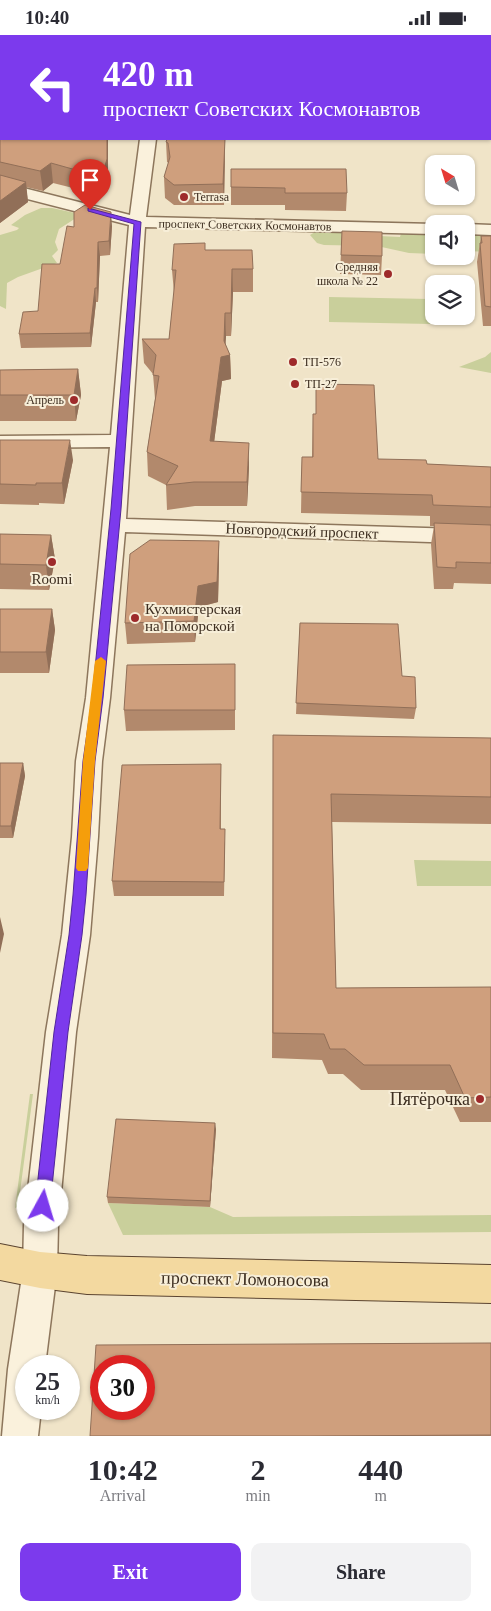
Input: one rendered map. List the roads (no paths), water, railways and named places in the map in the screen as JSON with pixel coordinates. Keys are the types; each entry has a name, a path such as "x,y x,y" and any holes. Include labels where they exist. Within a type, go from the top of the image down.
{"main road":[{"name":"проспект Ломоносова","path":"0,1262 40,1270 87,1275 491,1284"}],"street":[{"path":"28,1355 40,1270 41,1225 61,1032 76,928 85,837 89,761 99,691 138,222 148,140"},
{"name":"проспект Советских Космонавтов","path":"0,187 138,222 425,229"},
{"path":"475,229 491,230"},
{"path":"0,442 120,441"},
{"name":"Новгородский проспект","path":"113,525 491,537"},
{"path":"20,1436 21,1420"}],"place":[{"name":"Terrasa","path":"184,197"},
{"name":"Средняя школа № 22","path":"388,274"},
{"name":"ТП-576","path":"293,362"},
{"name":"ТП-27","path":"295,384"},
{"name":"Апрель","path":"74,400"},
{"name":"Roomi","path":"52,562"},
{"name":"Кухмистерская на Поморской","path":"135,618"},
{"name":"Пятёрочка","path":"480,1099"}]}
